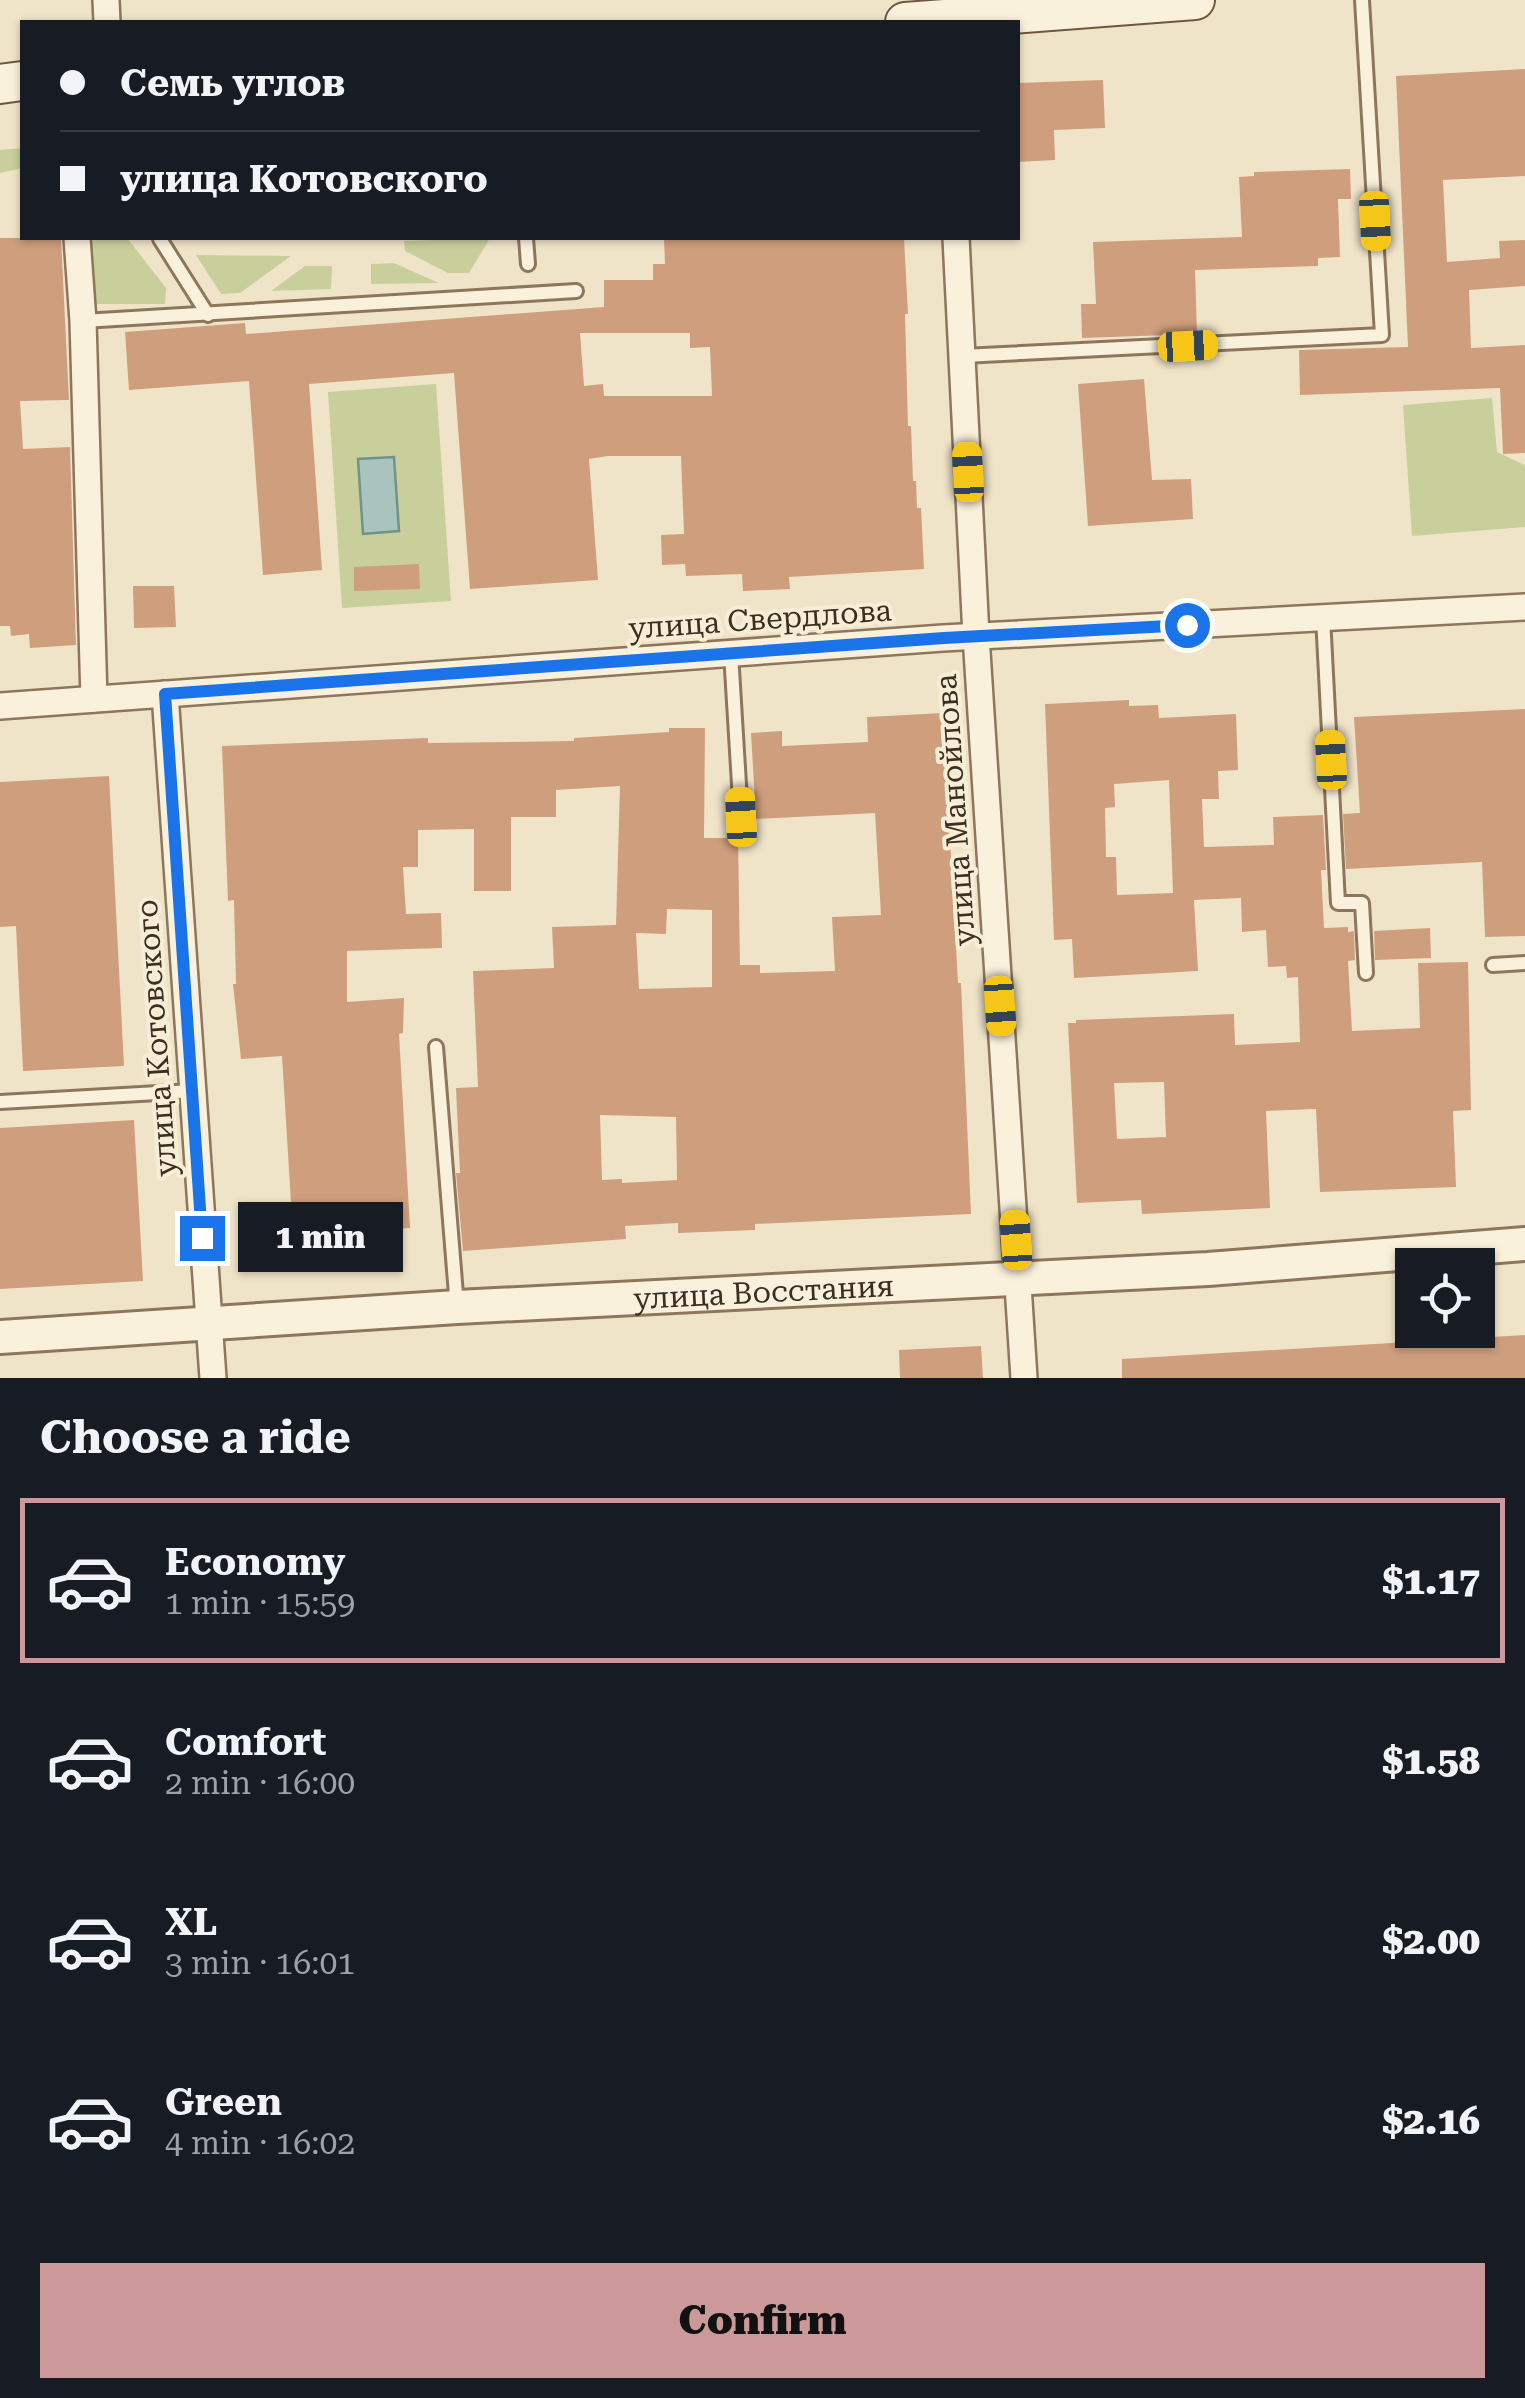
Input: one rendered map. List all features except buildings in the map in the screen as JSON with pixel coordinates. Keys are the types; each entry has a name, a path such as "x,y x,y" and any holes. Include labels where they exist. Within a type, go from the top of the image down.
{"main road":[{"path":"915,20 944,14 1195,0"}],"street":[{"path":"77,240 94,698"},
{"name":"улица Манойлова","path":"956,240 976,636 1024,1378"},
{"name":"улица Свердлова","path":"0,706 976,636 1525,606"},
{"name":"улица Котовского","path":"165,694 213,1378"},
{"name":"улица Восстания","path":"0,1337 457,1306 1208,1269 1525,1244"}],"lane":[{"path":"963,356 1382,335 1362,0"},
{"path":"160,240 208,315"},
{"path":"526,240 528,264"},
{"path":"83,322 576,291"},
{"path":"1323,617 1338,903 1362,903 1366,973"},
{"path":"731,653 741,817"},
{"path":"1494,965 1525,963"},
{"path":"436,1046 457,1306"},
{"path":"0,1102 192,1092"}],"green space":[{"path":"20,148 20,168 0,173 0,150"},
{"path":"93,240 129,240 166,288 165,304 92,304 87,247"},
{"path":"489,240 469,273 448,273 405,251 404,241"},
{"path":"196,255 291,256 240,293 221,294"},
{"path":"394,263 439,283 371,284 371,264"},
{"path":"305,266 332,266 331,289 271,291"},
{"path":"436,384 451,601 342,608 328,392"},
{"path":"1492,398 1497,452 1525,465 1525,527 1412,536 1403,405"}],"water":[{"path":"394,457 399,531 363,534 358,459"}],"route":[{"path":"202,1238 165,694 944,638 1187,625"}]}
